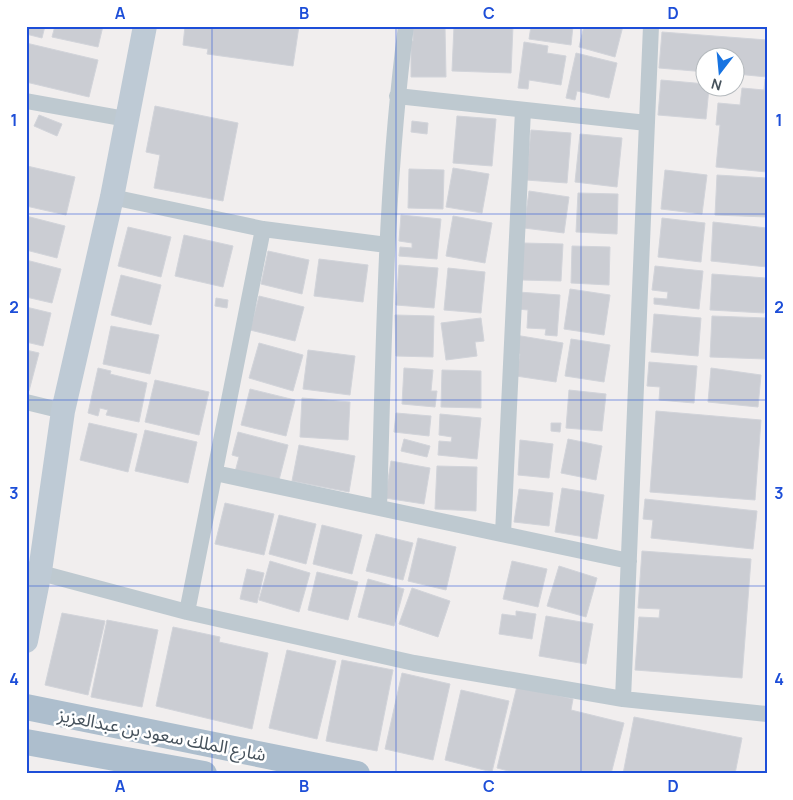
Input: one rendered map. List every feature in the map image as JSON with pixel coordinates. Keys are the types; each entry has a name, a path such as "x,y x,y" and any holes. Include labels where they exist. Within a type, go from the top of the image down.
{"main road":[{"name":"شارع الملك سعود بن عبدالعزيز","path":"26,707 357,774"},
{"name":"شارع الملك سعود بن عبدالعزيز","path":"26,742 204,774"}],"street":[{"path":"26,641 33,570 64,410 112,197 145,26"},
{"path":"379,508 387,245 397,96 406,26"},
{"path":"623,699 651,26"},
{"path":"397,96 648,123"},
{"path":"26,101 126,119"},
{"path":"503,534 523,110"},
{"path":"112,197 263,229 387,245"},
{"path":"188,612 263,229"},
{"path":"26,402 64,410"},
{"path":"215,473 629,561"},
{"path":"33,570 188,612 414,663 623,699 767,714"}],"building":[{"path":"26,26 45,26 42,38 26,34"},
{"path":"55,26 103,26 98,47 52,37"},
{"path":"185,26 299,26 293,66 207,54 208,49 183,45"},
{"path":"413,26 445,26 446,77 411,77"},
{"path":"454,26 513,26 511,73 452,71"},
{"path":"531,26 573,26 571,45 529,39"},
{"path":"584,26 623,26 615,57 579,47"},
{"path":"662,32 767,40 767,77 746,75 746,48 696,48 696,71 659,68"},
{"path":"524,42 548,46 547,53 566,56 561,85 529,80 528,89 518,88"},
{"path":"26,43 98,60 89,97 26,82"},
{"path":"576,53 617,63 609,98 577,91 575,100 566,98"},
{"path":"765,79 767,80 767,172 716,167 720,125 716,125 718,103 740,105 741,98 746,98 746,88 764,90"},
{"path":"661,80 696,83 696,98 708,98 706,119 658,115"},
{"path":"155,106 238,123 223,201 154,188 160,155 146,152"},
{"path":"39,115 62,124 57,136 34,126"},
{"path":"457,116 496,119 492,166 453,163"},
{"path":"412,121 428,123 427,134 411,132"},
{"path":"531,130 571,133 567,183 526,180"},
{"path":"580,134 622,138 617,187 575,182"},
{"path":"27,166 75,177 66,215 26,206"},
{"path":"453,168 489,174 482,213 446,207"},
{"path":"409,169 444,170 443,209 408,208"},
{"path":"665,170 707,175 702,214 661,209"},
{"path":"717,175 767,178 767,217 715,215"},
{"path":"529,191 569,197 564,233 524,228"},
{"path":"578,193 618,194 617,234 576,232"},
{"path":"401,215 441,219 437,259 399,256 400,247 412,248 412,243 399,241"},
{"path":"26,216 65,226 57,258 26,250"},
{"path":"453,216 492,223 485,263 446,256"},
{"path":"662,218 705,223 701,262 658,257"},
{"path":"713,222 767,228 767,267 711,261"},
{"path":"128,227 171,237 161,277 118,266"},
{"path":"184,235 233,246 223,287 175,276"},
{"path":"523,243 563,244 561,281 522,280"},
{"path":"572,246 610,247 609,285 571,283"},
{"path":"268,251 309,260 302,294 261,284"},
{"path":"319,259 368,265 363,302 314,296"},
{"path":"26,260 61,269 52,303 26,297"},
{"path":"399,265 438,268 434,308 396,305"},
{"path":"655,266 703,271 699,309 654,304 654,298 667,299 668,292 652,290"},
{"path":"448,268 485,272 481,313 444,310"},
{"path":"712,274 766,278 764,313 710,310"},
{"path":"121,275 161,285 151,325 111,315"},
{"path":"570,289 610,295 604,335 564,329"},
{"path":"518,292 560,295 557,336 545,335 546,329 527,328 528,310 517,309"},
{"path":"259,296 304,307 295,341 250,330"},
{"path":"216,298 228,300 227,308 215,306"},
{"path":"26,307 51,313 43,346 26,342"},
{"path":"654,314 701,318 698,356 651,352"},
{"path":"395,315 434,316 433,357 396,356"},
{"path":"712,316 767,318 765,359 710,357"},
{"path":"481,318 484,341 475,342 477,356 446,360 441,323"},
{"path":"111,326 159,335 150,374 103,364"},
{"path":"515,335 563,343 556,382 516,376 520,354 512,353"},
{"path":"571,339 610,345 604,382 565,376"},
{"path":"259,343 303,355 293,391 249,378"},
{"path":"26,350 39,353 29,391 26,390"},
{"path":"308,350 355,356 350,395 303,389"},
{"path":"649,362 697,366 694,403 659,400 660,387 647,386"},
{"path":"98,368 111,371 110,374 147,383 139,422 106,415 108,410 100,408 98,416 88,413"},
{"path":"404,368 433,370 431,391 437,391 435,407 402,404"},
{"path":"711,368 761,375 758,407 708,402"},
{"path":"442,370 481,371 481,408 441,407"},
{"path":"155,380 209,392 199,435 145,422"},
{"path":"250,389 295,400 286,436 241,425"},
{"path":"569,390 606,394 602,431 566,428"},
{"path":"302,398 350,402 348,440 300,437"},
{"path":"656,411 761,420 755,500 650,492"},
{"path":"396,413 431,416 429,436 394,432"},
{"path":"440,414 481,418 477,459 438,455 439,441 451,442 452,437 439,435"},
{"path":"89,423 137,434 128,472 80,460"},
{"path":"551,423 561,423 560,432 551,431"},
{"path":"145,430 197,442 188,483 135,471"},
{"path":"238,432 288,445 278,484 235,472 239,457 232,455"},
{"path":"404,439 430,446 427,457 401,451"},
{"path":"568,439 602,446 596,480 561,473"},
{"path":"520,440 553,444 549,478 518,475"},
{"path":"299,445 355,456 349,492 292,481"},
{"path":"391,461 430,468 424,504 385,498"},
{"path":"437,466 477,467 476,511 435,509"},
{"path":"562,488 604,495 597,539 555,532"},
{"path":"519,489 553,493 549,526 514,522"},
{"path":"645,499 757,511 753,549 651,538 653,520 643,519"},
{"path":"225,503 274,514 264,555 215,544"},
{"path":"279,515 316,524 306,564 269,554"},
{"path":"322,525 362,535 352,574 313,564"},
{"path":"376,534 413,543 403,580 366,571"},
{"path":"418,538 456,547 446,590 408,581"},
{"path":"642,551 751,559 742,678 635,670 639,617 659,618 660,609 638,608"},
{"path":"270,561 310,573 299,612 259,600"},
{"path":"512,561 547,569 538,607 503,599"},
{"path":"559,566 597,578 586,617 547,606"},
{"path":"247,569 264,573 257,603 240,599"},
{"path":"317,572 358,582 348,620 308,610"},
{"path":"368,579 404,589 394,626 358,617"},
{"path":"412,588 450,601 438,637 399,624"},
{"path":"516,611 536,614 532,639 499,634 502,614 516,616"},
{"path":"62,613 105,621 88,695 45,685"},
{"path":"546,616 593,624 586,664 539,656"},
{"path":"107,620 158,630 142,707 91,697"},
{"path":"173,627 220,637 219,642 268,653 252,729 156,706"},
{"path":"287,650 336,661 317,739 269,728"},
{"path":"342,660 393,670 377,751 326,741"},
{"path":"402,673 450,684 433,760 385,749"},
{"path":"517,686 573,699 571,710 624,723 611,774 520,774 497,768"},
{"path":"461,690 509,701 492,772 445,760"},
{"path":"634,717 742,738 735,774 623,774"}]}
